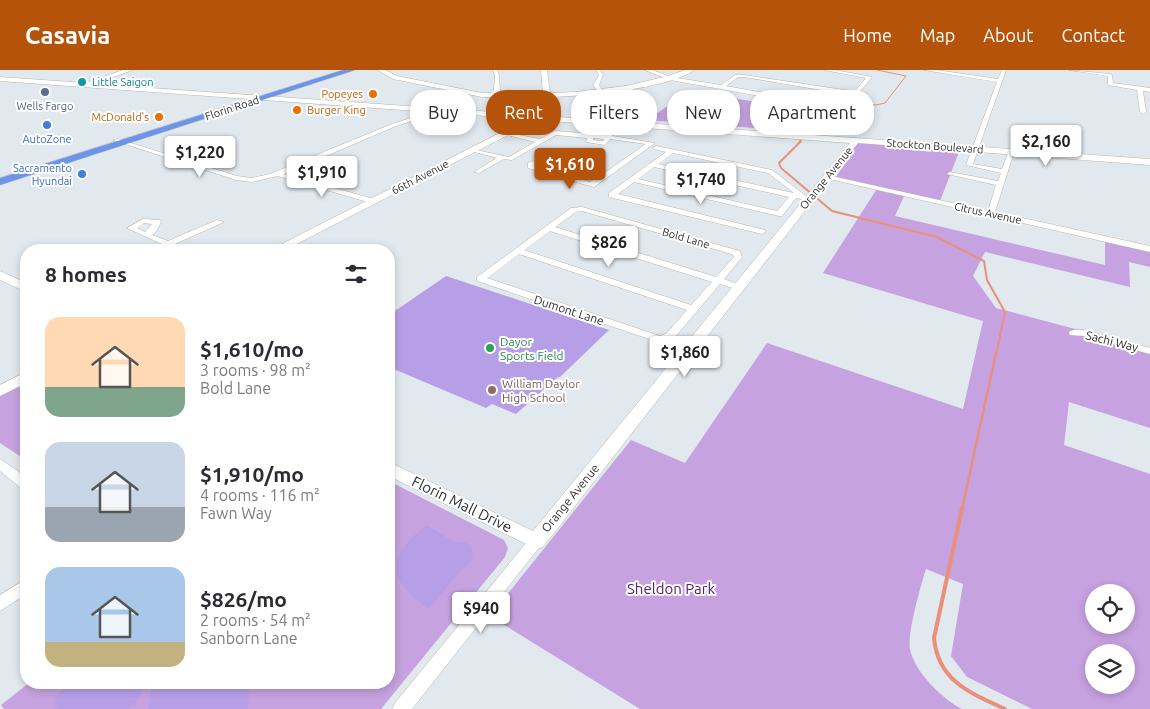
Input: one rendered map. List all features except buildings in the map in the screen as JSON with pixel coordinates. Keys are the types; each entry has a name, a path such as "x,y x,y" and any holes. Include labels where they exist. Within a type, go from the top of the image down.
{"main road":[{"name":"Florin Road","path":"0,182 340,70"},
{"name":"Florin Road","path":"0,177 120,142 231,99 287,94 350,70"}],"street":[{"path":"86,84 130,70"},
{"path":"380,70 395,78 486,95"},
{"path":"495,70 497,90"},
{"path":"544,70 546,90"},
{"path":"598,70 601,76 596,85 599,90"},
{"path":"647,70 670,78 750,93"},
{"path":"613,90 670,78 690,70"},
{"path":"721,88 737,76 744,76 851,93 857,92 869,77 826,70"},
{"path":"926,70 1000,81"},
{"path":"1004,70 969,165 1004,172"},
{"path":"1071,70 1110,75 1110,84 1150,90"},
{"name":"Stockton Boulevard","path":"0,78 410,108"},
{"name":"Stockton Boulevard","path":"86,84 231,99"},
{"path":"626,88 630,90"},
{"path":"1140,89 1143,112"},
{"name":"Stockton Boulevard","path":"287,94 332,102"},
{"path":"120,142 241,179 259,179 278,174 410,120"},
{"name":"Stockton Boulevard","path":"657,126 1150,162"},
{"path":"477,172 541,142 555,133 652,143 591,184 570,179 580,172"},
{"name":"66th Avenue","path":"292,244 371,201 501,135"},
{"path":"513,135 541,142"},
{"name":"Orange Avenue","path":"402,709 856,140"},
{"path":"656,148 774,173 810,196"},
{"path":"473,150 532,163 545,162 601,178"},
{"path":"672,151 612,195 762,232"},
{"path":"991,213 1011,152"},
{"path":"532,163 530,167 540,170"},
{"path":"653,165 794,196 810,196"},
{"path":"278,174 371,201"},
{"path":"950,174 1000,184"},
{"name":"Citrus Avenue","path":"827,177 1150,248"},
{"path":"634,180 780,214 794,196"},
{"name":"Bold Lane","path":"549,228 574,210 582,209 737,253 738,257 718,280"},
{"path":"146,235 169,244 220,222"},
{"path":"549,228 739,287"},
{"name":"Dumont Lane","path":"549,228 480,278 481,281 658,340 668,338 718,280"},
{"path":"518,251 693,309"},
{"path":"0,275 20,285"},
{"name":"Sachi Way","path":"1074,333 1084,333 1150,351"},
{"path":"0,390 20,380"},
{"path":"0,464 20,479"},
{"name":"Florin Mall Drive","path":"395,471 536,540"},
{"path":"0,604 20,590"}],"green space":[{"path":"740,99 750,101 750,128 740,127"},
{"path":"667,107 667,121 657,121 657,113"},
{"name":"Sheldon Park","path":"857,143 876,143 959,152 940,201 905,194 895,216 1105,265 1105,240 1150,250 1150,267 1129,262 1130,287 985,252 973,276 996,308 1150,349 1150,428 1069,402 1064,445 1150,474 1150,709 1032,709 967,677 951,656 963,584 926,569 912,621 910,649 917,666 930,684 962,709 640,709 490,616 631,440 685,463 767,343 963,409 983,321 823,273 878,187 836,177"},
{"path":"20,382 20,456 0,443 0,392"},
{"path":"395,484 504,540 508,548 505,557 381,709 4,709 1,705 21,689 395,689"}],"shaded area":[{"name":"Dayor Sports Field","path":"446,276 609,330 560,377 516,414 492,404 486,408 395,370 395,311"},
{"path":"427,525 456,542 467,544 473,555 468,565 461,570 429,609 415,599 405,588 396,568 398,557 404,547"},
{"path":"62,689 143,689 136,702 128,709 57,709 55,706 56,697"},
{"path":"152,689 249,689 248,709 148,709"}],"waterway":[{"path":"800,142 799,123 819,103 826,101 876,105 885,103 906,76 877,70"},
{"path":"800,142 779,163 781,168 832,211 937,237 984,261 987,280 1005,312 996,355"},
{"path":"962,509 996,353"},
{"path":"962,508 934,638 937,653 942,665 958,684 1005,709"}],"place":[{"name":"Little Saigon","path":"82,82"},
{"name":"Wells Fargo","path":"45,92"},
{"name":"Popeyes","path":"373,94"},
{"name":"Burger King","path":"297,110"},
{"name":"McDonald's","path":"159,117"},
{"name":"AutoZone","path":"47,125"},
{"name":"Sacramento Hyundai","path":"82,174"},
{"name":"Dayor Sports Field","path":"490,348"},
{"name":"William Daylor High School","path":"492,390"}]}
